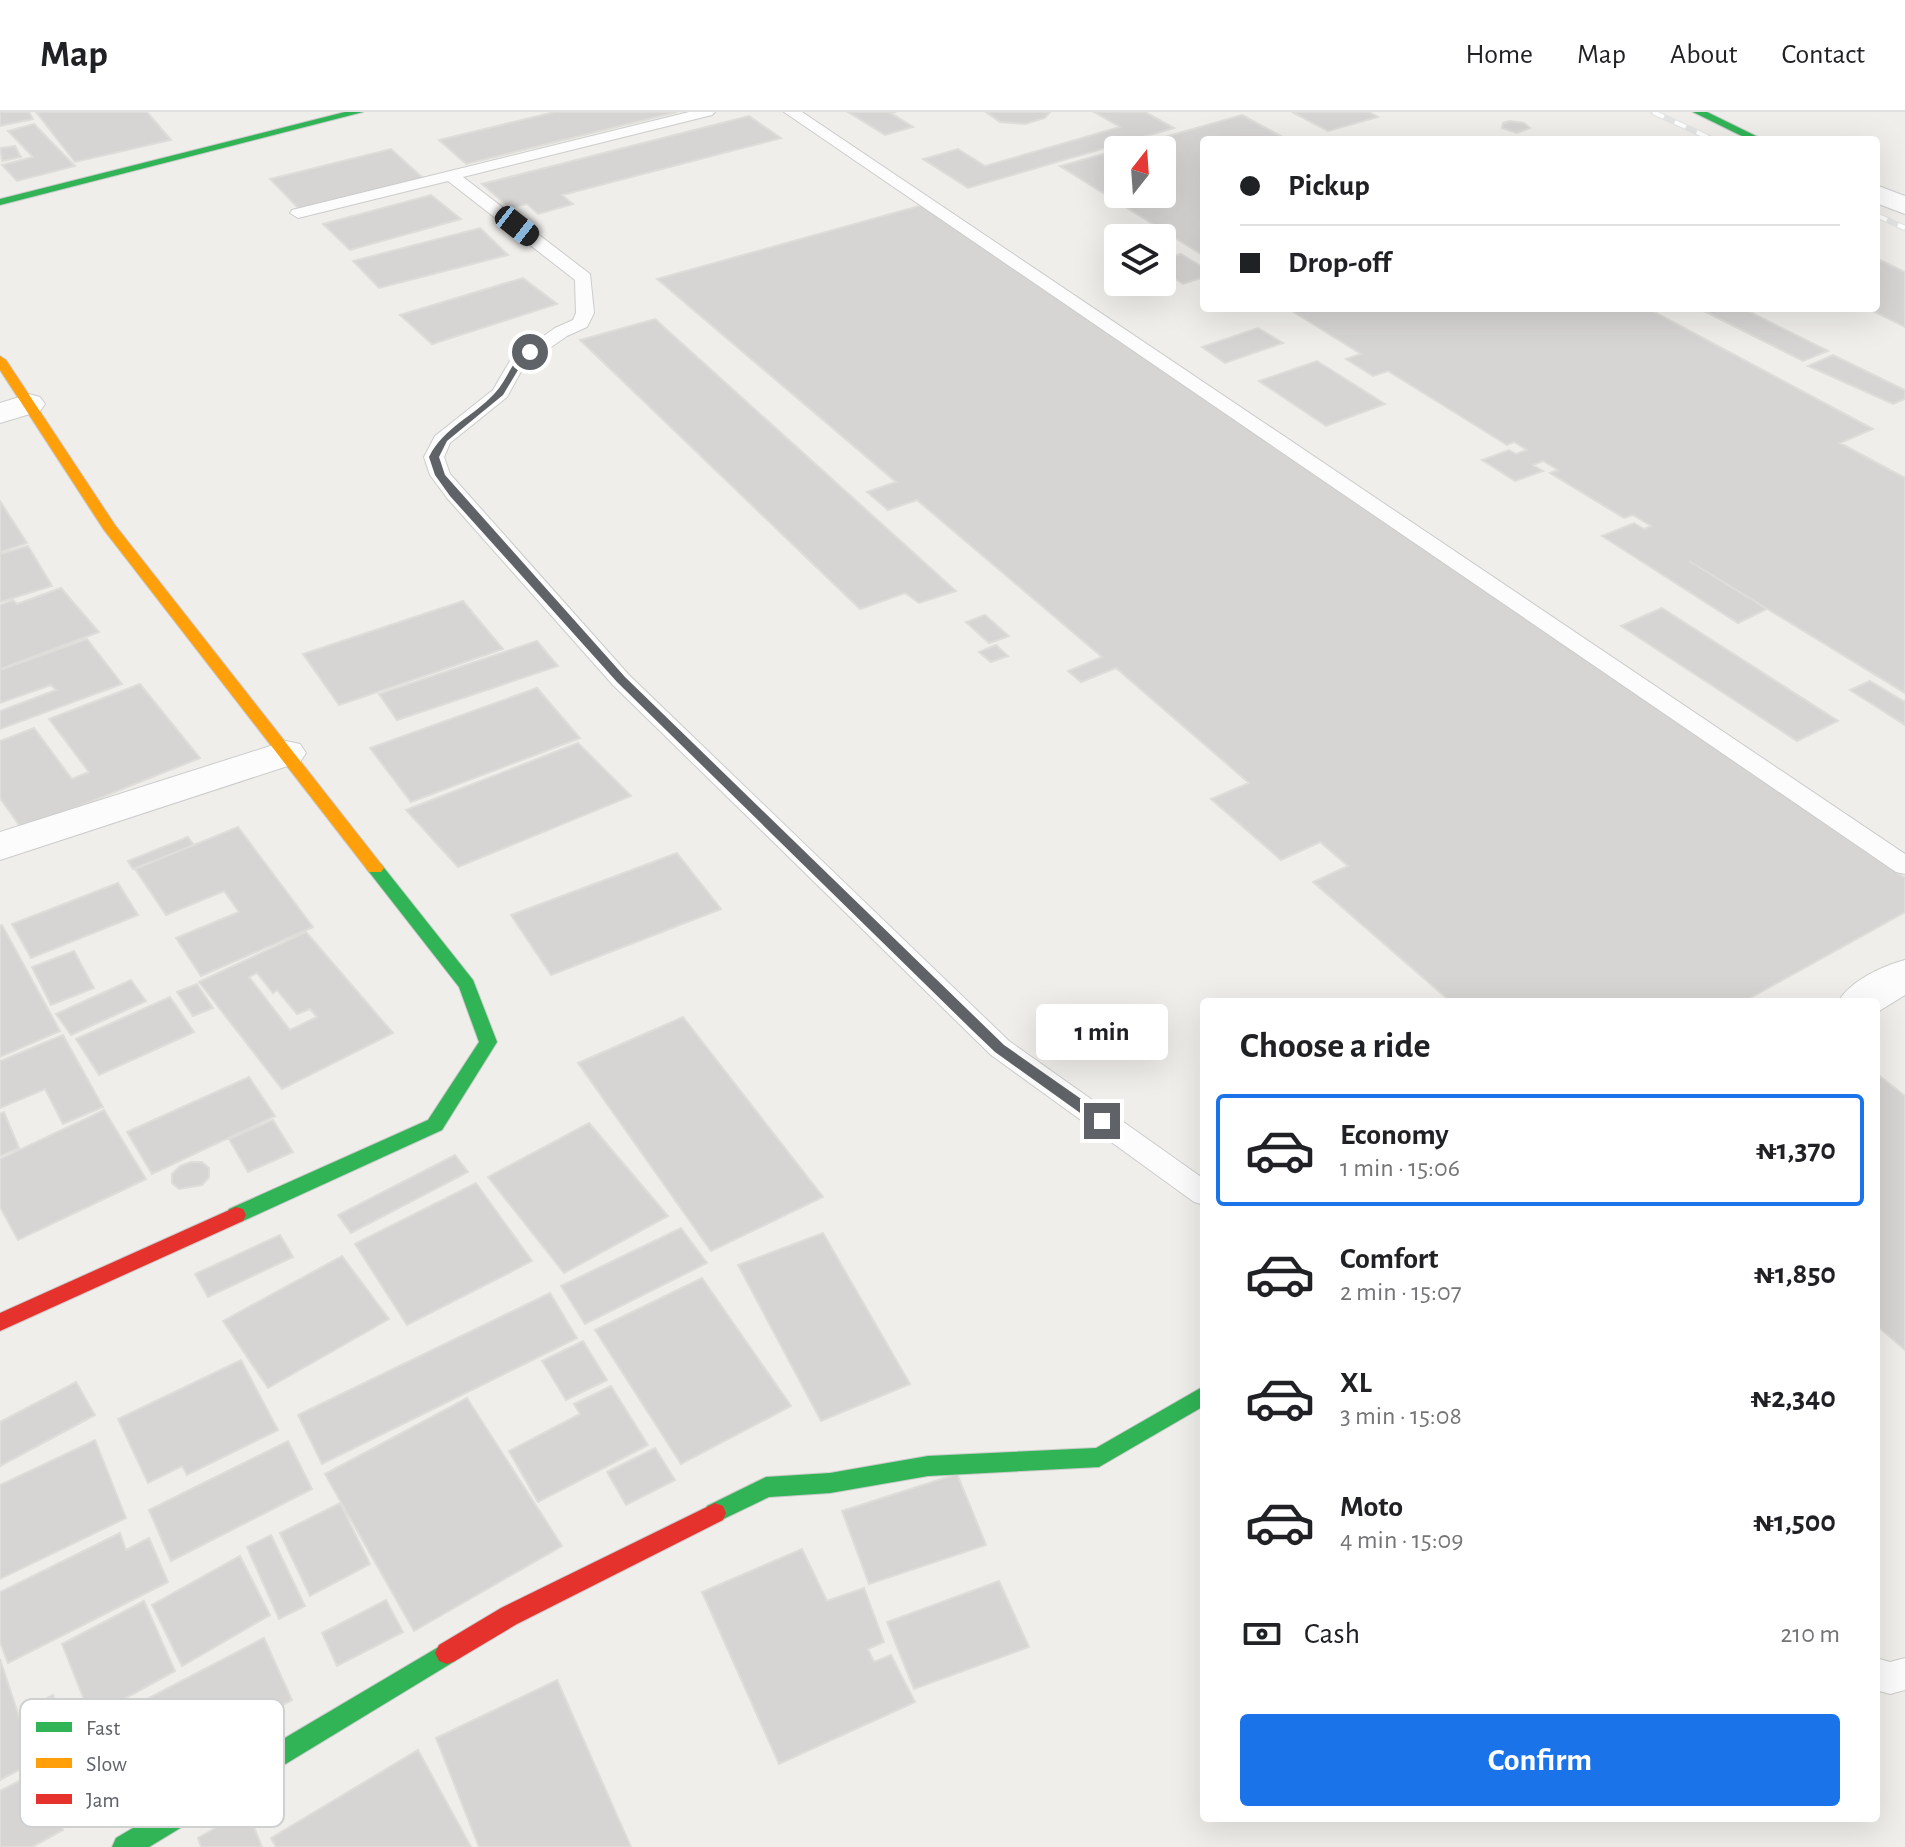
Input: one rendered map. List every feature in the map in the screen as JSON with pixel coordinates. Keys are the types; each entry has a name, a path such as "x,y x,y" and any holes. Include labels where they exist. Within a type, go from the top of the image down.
{"street":[{"path":"0,202 358,112"},
{"path":"1698,112 1750,136"},
{"path":"1880,195 1905,206"},
{"path":"0,360 14,408 467,985 488,1042 435,1125 0,1322"},
{"path":"0,846 286,753"},
{"path":"1867,998 1905,975"},
{"path":"284,1751 509,1616 766,1487 830,1483 928,1466 1099,1457 1200,1397"},
{"path":"125,1847 158,1827"}],"lane":[{"path":"298,213 707,112"},
{"path":"792,112 1905,866"},
{"path":"451,175 584,278 585,313 581,323 561,332 517,363 500,393 442,440 434,457 447,485 621,680 1000,1048 1200,1191"},
{"path":"1880,1675 1890,1678 1905,1674"}],"building":[{"path":"0,112 29,112 33,119 0,126"},
{"path":"36,112 147,112 171,140 75,162"},
{"path":"555,112 677,112 466,164 439,140"},
{"path":"848,112 896,112 891,113 913,127 885,135"},
{"path":"986,112 1050,112 1045,118 1025,124 1000,122"},
{"path":"1094,112 1145,112 1174,128 1147,136 1104,136 1104,148 968,188 923,159 958,149 985,166 1120,127"},
{"path":"1292,112 1369,112 1378,117 1328,131"},
{"path":"1242,115 1281,136 1200,136 1200,254 1176,238 1176,224 1153,224 1127,208 1176,208 1176,136 1168,136"},
{"path":"749,116 781,138 562,195 573,204 538,214 527,204 510,208 482,184"},
{"path":"1503,123 1524,123 1530,128 1517,133 1502,128"},
{"path":"34,124 75,166 17,181 2,165 33,157 8,131"},
{"path":"15,146 21,157 2,161 0,148"},
{"path":"391,149 423,178 299,209 270,179"},
{"path":"1104,154 1104,194 1060,166"},
{"path":"431,195 461,219 350,250 323,224"},
{"path":"926,204 1905,878 1905,912 1750,998 1446,998 1313,882 1348,866 1320,842 1281,860 1211,799 1249,783 1116,668 1081,682 1068,671 1102,657 917,500 888,510 867,492 896,482 657,279"},
{"path":"480,228 508,255 379,288 353,261"},
{"path":"1181,254 1200,266 1200,278 1183,284 1176,279 1176,255"},
{"path":"1880,260 1905,272 1905,327 1875,312 1880,312"},
{"path":"523,278 557,304 432,344 400,315"},
{"path":"1293,312 1654,312 1873,429 1840,443 1905,478 1905,693 1689,561 1767,609 1738,623 1602,536 1634,523 1644,529 1651,526 1633,515 1624,518 1550,473 1558,470 1543,461 1533,465 1543,471 1515,481 1482,460 1509,450 1516,454 1527,450 1514,442 1507,445 1388,371 1373,376 1346,359 1361,354"},
{"path":"1706,312 1750,312 1828,351 1803,361"},
{"path":"655,319 956,591 919,603 905,593 860,609 580,340"},
{"path":"1258,328 1283,343 1225,363 1202,347"},
{"path":"1833,355 1905,390 1905,399 1893,404 1808,366"},
{"path":"1317,361 1385,404 1326,426 1259,381"},
{"path":"0,501 27,543 0,552"},
{"path":"28,546 52,586 0,602 0,554"},
{"path":"61,588 99,632 0,669 0,605 13,600 17,604"},
{"path":"463,601 503,649 339,705 303,654"},
{"path":"1662,608 1838,721 1797,741 1621,626"},
{"path":"985,615 1009,636 989,643 966,622"},
{"path":"87,639 122,684 0,729 0,711 56,690 51,685 0,703 0,670"},
{"path":"537,641 558,666 397,720 379,694"},
{"path":"996,645 1008,656 991,662 979,652"},
{"path":"1870,681 1905,702 1905,725 1850,690"},
{"path":"140,684 200,758 22,829 0,798 0,741 34,728 72,779 89,772 49,719"},
{"path":"537,688 580,738 411,802 370,748"},
{"path":"578,743 631,796 458,867 406,810"},
{"path":"238,827 313,927 201,976 176,938 239,912 224,891 166,915 135,869"},
{"path":"188,837 194,845 133,869 128,861"},
{"path":"677,853 721,909 551,975 511,915"},
{"path":"118,883 138,915 31,958 12,924"},
{"path":"0,926 60,1031 0,1057"},
{"path":"306,932 393,1033 282,1089 199,982","holes":["257,973 273,993 277,990 297,1014 310,1009 317,1017 290,1030 249,977"]},
{"path":"74,951 94,988 51,1005 32,967"},
{"path":"131,980 146,1001 71,1035 56,1014"},
{"path":"197,984 213,1008 193,1016 177,992"},
{"path":"170,997 194,1032 99,1075 76,1039"},
{"path":"683,1017 823,1197 711,1251 578,1063"},
{"path":"63,1035 103,1107 63,1124 45,1089 0,1108 0,1061"},
{"path":"1880,1076 1905,1096 1905,1350 1880,1328"},
{"path":"249,1077 275,1116 152,1174 127,1132"},
{"path":"104,1110 146,1179 18,1240 0,1207 0,1159"},
{"path":"4,1112 19,1148 0,1156 0,1114"},
{"path":"273,1120 293,1152 248,1172 229,1139"},
{"path":"589,1123 668,1216 564,1273 488,1177"},
{"path":"455,1155 468,1172 351,1233 338,1215"},
{"path":"202,1162 209,1168 209,1177 202,1185 179,1189 172,1183 172,1174 180,1166"},
{"path":"476,1183 532,1261 407,1325 355,1244"},
{"path":"681,1228 707,1263 585,1324 561,1286"},
{"path":"823,1233 910,1384 821,1421 738,1265"},
{"path":"280,1235 293,1257 208,1297 195,1274"},
{"path":"342,1256 389,1319 268,1388 223,1321"},
{"path":"702,1278 791,1406 681,1464 595,1330"},
{"path":"550,1293 577,1338 322,1464 298,1415"},
{"path":"583,1341 607,1380 566,1400 542,1361"},
{"path":"241,1360 278,1430 187,1475 182,1466 148,1483 118,1419"},
{"path":"76,1382 95,1415 0,1466 0,1422"},
{"path":"611,1386 648,1445 538,1502 509,1451 580,1414 574,1404"},
{"path":"467,1398 562,1546 414,1631 325,1474"},
{"path":"95,1440 126,1518 0,1579 0,1485"},
{"path":"288,1441 312,1489 171,1561 149,1510"},
{"path":"655,1448 675,1480 626,1505 607,1472"},
{"path":"957,1474 986,1545 869,1584 842,1511"},
{"path":"340,1503 370,1564 310,1596 280,1533"},
{"path":"120,1533 126,1550 149,1538 168,1582 8,1663 0,1642 0,1592"},
{"path":"271,1535 305,1606 279,1619 247,1547"},
{"path":"802,1549 827,1601 864,1588 884,1642 868,1649 874,1662 891,1655 915,1702 779,1764 702,1592"},
{"path":"240,1556 270,1615 182,1666 152,1605"},
{"path":"999,1581 1029,1647 914,1689 887,1622"},
{"path":"386,1600 403,1632 337,1666 322,1633"},
{"path":"144,1601 175,1671 124,1699 84,1699 62,1644"},
{"path":"264,1638 292,1700 284,1704 284,1699 147,1699"},
{"path":"0,1659 20,1720 20,1769 0,1780"},
{"path":"557,1680 631,1847 479,1847 436,1738"},
{"path":"418,1750 471,1847 276,1847 271,1838"},
{"path":"20,1781 20,1827 62,1827 63,1830 32,1847 0,1847 0,1791"},
{"path":"217,1827 254,1827 262,1847 201,1847 198,1838"}],"railway":[{"path":"1653,112 1705,136"},
{"path":"1880,217 1905,228"}],"traffic: fast":[{"path":"0,202 358,112"},
{"path":"1698,112 1750,136"},
{"path":"236,1215 435,1125 488,1042 467,985 375,868"},
{"path":"715,1513 766,1487 830,1483 928,1466 1099,1457 1200,1397"},
{"path":"284,1751 447,1653"},
{"path":"125,1847 158,1827"}],"traffic: slow":[{"path":"0,360 109,527 375,868"}],"traffic: jam":[{"path":"0,1322 236,1215"},
{"path":"447,1653 509,1616 715,1513"}],"route":[{"path":"530,352 517,363 500,393 442,440 434,457 440,475 454,494 621,680 977,1027 1000,1048 1102,1121"}]}
